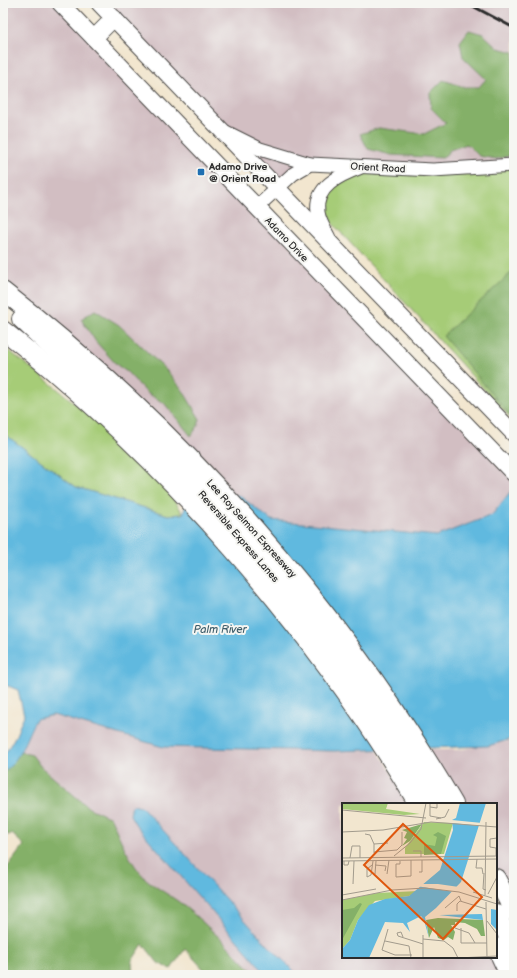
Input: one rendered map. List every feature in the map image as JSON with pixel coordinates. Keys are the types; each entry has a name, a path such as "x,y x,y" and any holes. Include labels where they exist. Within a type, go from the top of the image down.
{"highway":[{"name":"Lee Roy Selmon Expressway","path":"3,292 69,344 137,407 191,460 261,536 324,612 391,703 446,801"},
{"name":"Reversible Express Lanes","path":"3,302 170,461 257,555 310,621 446,801"},
{"path":"3,330 84,399 125,437 179,491 244,564 310,645 358,712 417,803"},
{"path":"497,880 514,912"},
{"path":"497,915 514,949"},
{"path":"497,949 509,975"}],"main road":[{"name":"Adamo Drive","path":"60,3 514,474"},
{"path":"99,3 514,434"},
{"path":"94,38 114,18"}],"street":[{"name":"Orient Road","path":"219,128 260,149 310,164 433,170 514,165"},
{"path":"258,209 276,188 293,174 310,164"},
{"path":"331,244 318,213 318,202 322,192 339,175 364,166"}],"shaded area":[{"path":"3,3 59,3 514,479 514,487 492,515 437,536 270,520 240,496 225,493 3,290"},
{"path":"107,3 514,3 514,162 438,167 305,164 278,182"},
{"path":"53,715 78,721 334,751 377,750 410,803 342,803 342,958 497,958 512,975 227,975 20,752 36,718"},
{"path":"514,740 514,902 497,873 497,803 456,803 428,750 458,750"}],"green space":[{"path":"469,30 483,34 498,48 514,52 514,155 496,159 479,156 467,144 450,150 443,158 391,155 368,149 360,134 379,128 424,134 446,123 431,108 430,93 443,80 464,87 479,87 486,79 463,57 460,42"},
{"path":"514,166 514,422 333,224 329,215 327,199 334,187 353,171"},
{"path":"513,271 514,274 514,420 443,336"},
{"path":"95,310 119,325 167,371 182,389 200,419 198,426 191,436 164,403 147,393 127,372 117,365 96,342 81,319"},
{"path":"3,346 115,437 161,482 183,514 168,515 76,487 3,433"},
{"path":"20,752 32,755 41,767 89,808 111,818 135,866 146,879 179,902 208,927 253,972 253,975 209,975 185,949 171,969 158,963 143,944 132,961 133,975 3,975 3,873 24,845 12,834 3,836 3,772"}],"water":[{"name":"Palm River","path":"3,433 76,487 168,515 183,514 189,493 214,491 240,496 271,520 437,536 492,515 514,487 514,738 488,746 334,751 163,747 53,715 36,719 19,755 3,772 3,757 16,735 24,715 18,690 3,684"},
{"path":"132,805 142,807 263,940 298,975 266,975 136,825 130,815"}],"railway":[{"path":"467,3 514,28"}],"place":[{"name":"Adamo Drive @ Orient Road","path":"201,172"}]}
